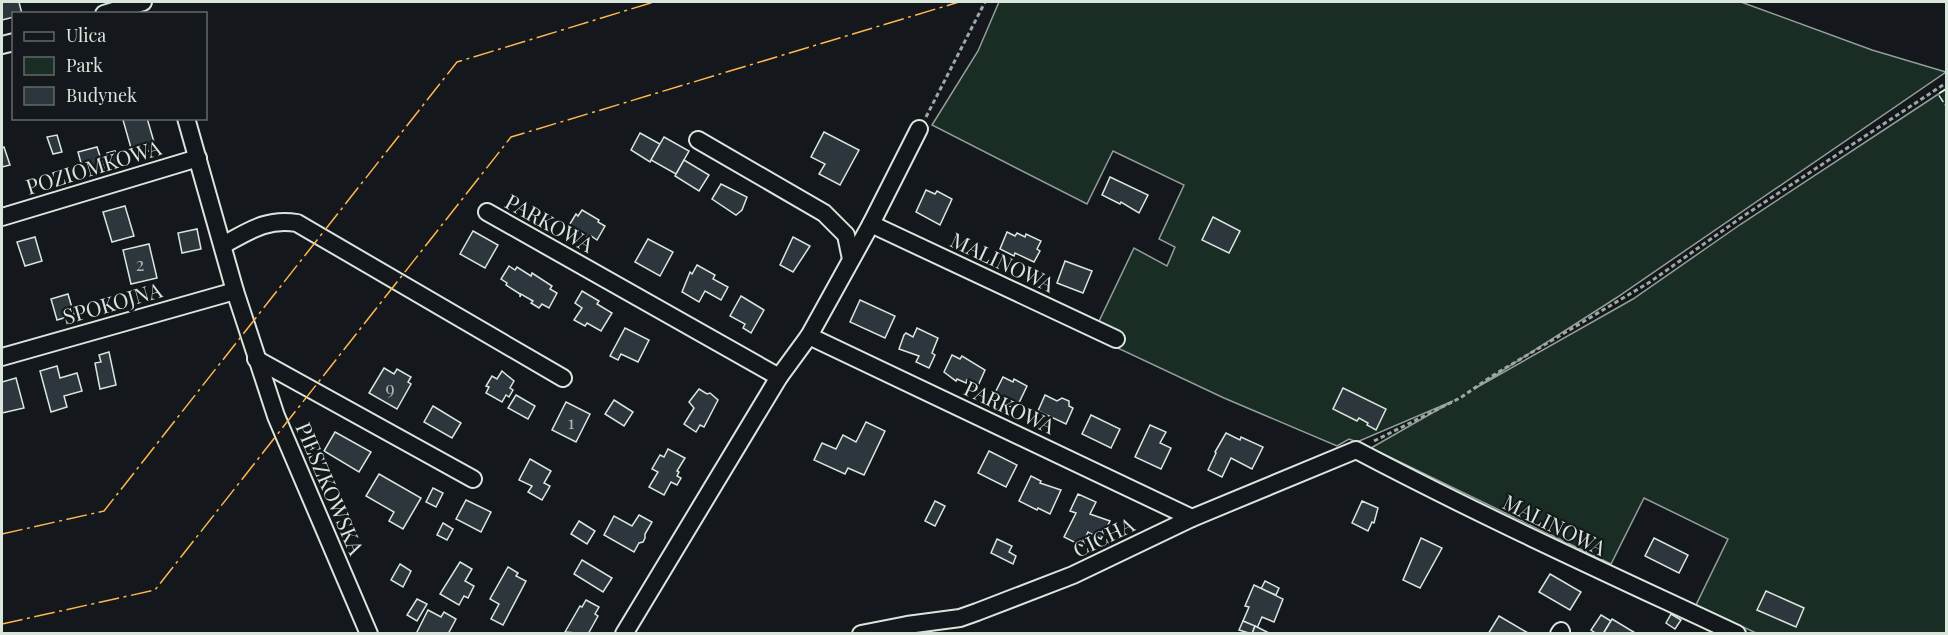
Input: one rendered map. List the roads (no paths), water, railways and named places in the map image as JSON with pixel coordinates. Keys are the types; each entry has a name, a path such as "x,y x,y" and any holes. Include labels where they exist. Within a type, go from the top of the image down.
{"street":[{"path":"110,12 143,2"},
{"name":"PIESZKOWSKA","path":"187,120 235,291 276,416 369,633"},
{"path":"624,633 779,377 809,336 871,224 919,129"},
{"path":"698,140 824,213 846,235 851,259"},
{"name":"POZIOMKOWA","path":"2,217 198,158"},
{"name":"PARKOWA","path":"487,212 779,377"},
{"path":"223,245 257,226 282,221 297,223 563,378"},
{"name":"MALINOWA","path":"871,224 1116,339"},
{"name":"SPOKOJNA","path":"2,357 235,291"},
{"name":"PARKOWA","path":"809,336 1192,518"},
{"name":"PIESZKOWSKA","path":"256,358 473,479"},
{"name":"MALINOWA","path":"1356,450 1564,554 1737,633"},
{"name":"CICHA","path":"861,633 960,618 1073,575 1192,518 1356,450"}]}
